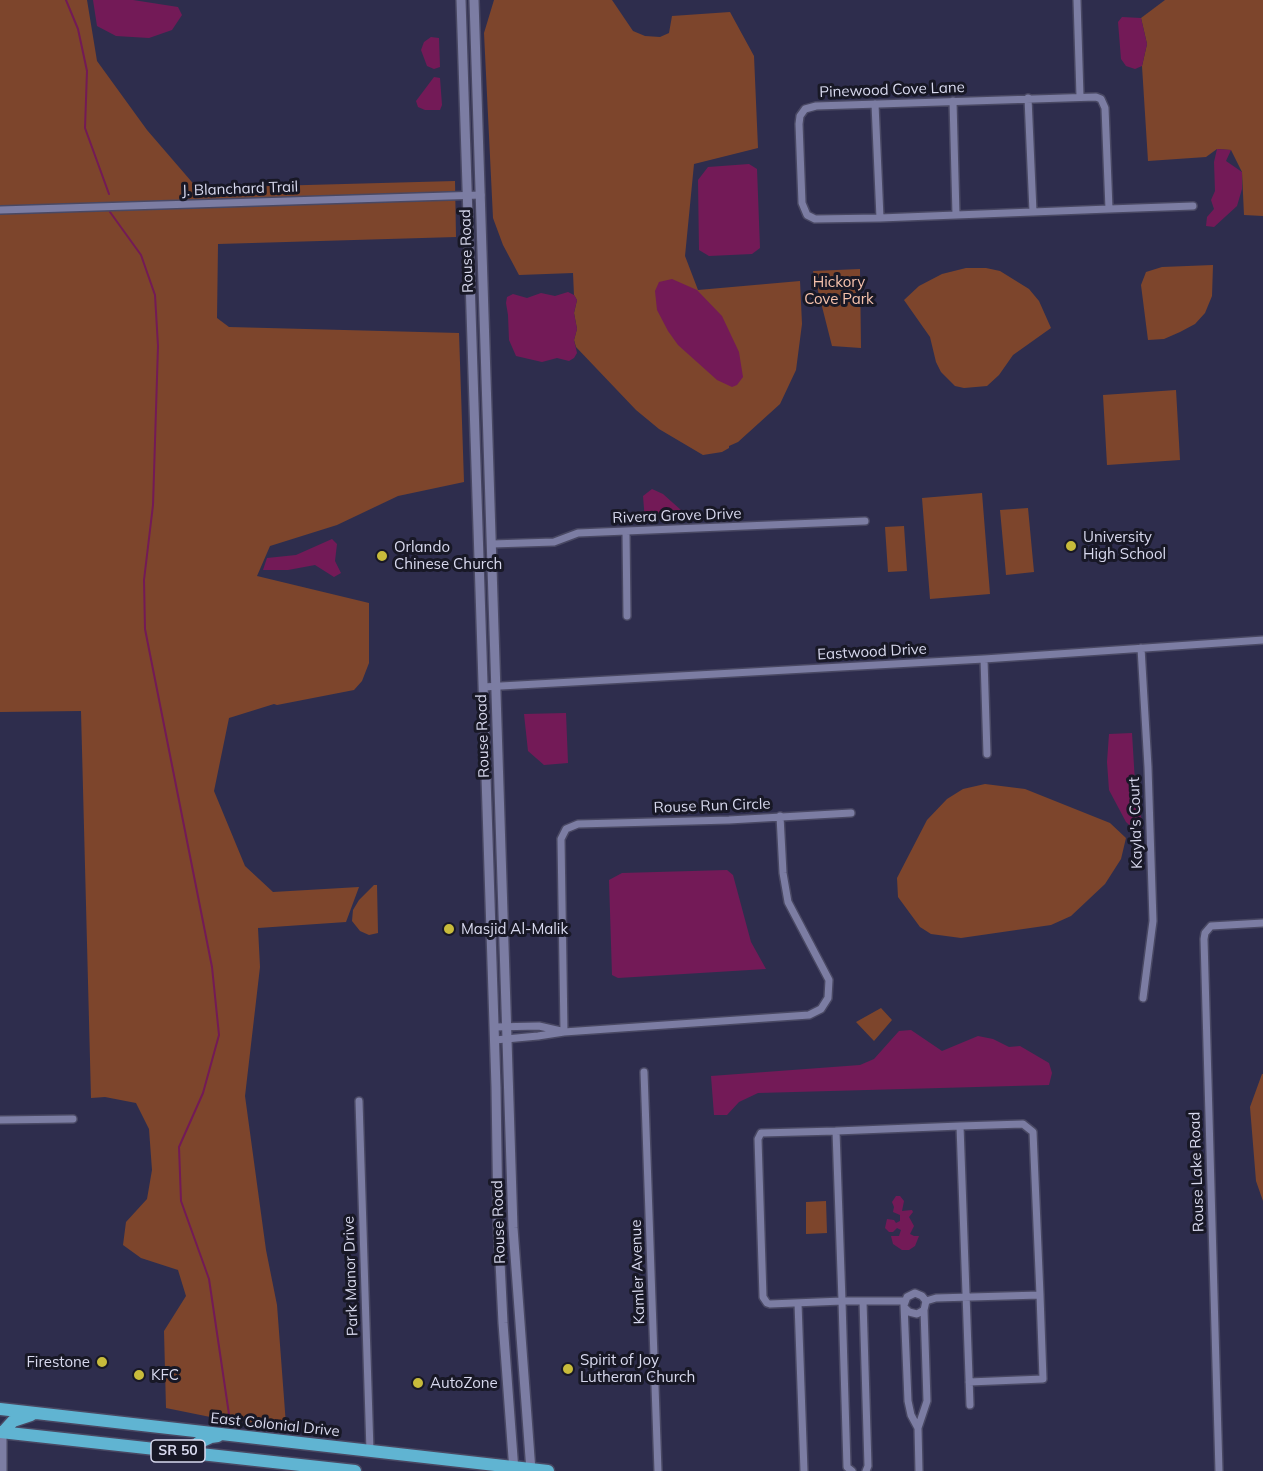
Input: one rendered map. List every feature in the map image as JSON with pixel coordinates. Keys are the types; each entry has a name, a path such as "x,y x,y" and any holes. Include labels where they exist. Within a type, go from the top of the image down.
{"highway":[{"name":"East Colonial Drive","path":"2,1413 38,1414 548,1471"},
{"path":"1,1432 13,1421 24,1416 38,1414"},
{"name":"SR 50","path":"1,1432 355,1471"},
{"path":"191,1453 198,1443 211,1437 225,1435"}],"street":[{"name":"Rouse Road","path":"461,0 501,1277 514,1469"},
{"name":"Rouse Road","path":"474,0 513,1228 531,1470"},
{"path":"1077,0 1080,96"},
{"name":"Pinewood Cove Lane","path":"1109,209 1106,108 1101,99 1096,97 813,106 802,112 799,124 802,198 803,209 811,218 820,220 1193,206"},
{"path":"1028,98 1033,212"},
{"path":"952,101 956,215"},
{"path":"875,104 880,218"},
{"name":"J. Blanchard Trail","path":"0,210 480,195"},
{"name":"Rivera Grove Drive","path":"492,544 554,542 578,533 865,521"},
{"path":"626,532 627,616"},
{"name":"Eastwood Drive","path":"483,687 984,659 1263,640"},
{"name":"Kayla's Court","path":"1141,648 1148,766 1153,921 1143,998"},
{"path":"984,659 987,754"},
{"path":"780,816 851,813"},
{"name":"Rouse Run Circle","path":"495,1040 564,1032 809,1015 821,1009 828,998 829,980 788,902 783,873 780,816 578,824 566,829 561,839 564,1032"},
{"name":"Rouse Lake Road","path":"1219,1471 1204,939 1205,933 1211,927 1263,923"},
{"path":"538,1036 539,1026"},
{"name":"Rouse Run Circle","path":"494,1028 539,1026 564,1032"},
{"name":"Kamler Avenue","path":"644,1072 658,1471"},
{"name":"Park Manor Drive","path":"359,1101 370,1451"},
{"path":"0,1120 73,1119"},
{"path":"905,1301 766,1303 763,1297 758,1139 761,1133 1023,1124 1033,1132 1043,1379 969,1382"},
{"path":"960,1126 970,1405"},
{"path":"836,1131 847,1467 852,1471"},
{"path":"918,1428 911,1415 908,1401 905,1301 907,1297 915,1293 926,1301"},
{"path":"926,1301 936,1298 1040,1295"},
{"path":"863,1301 868,1466 866,1471"},
{"path":"919,1471 918,1428 927,1401 924,1310 926,1301"},
{"path":"798,1303 804,1471"},
{"path":"906,1309 917,1314 924,1310"},
{"path":"1,1432 3,1471"}],"green space":[{"path":"0,0 87,0 97,61 147,130 197,188 455,181 456,237 218,244 217,318 229,327 459,333 464,482 398,496 337,525 270,546 257,576 369,603 369,663 362,681 354,690 274,704 229,718 214,791 245,866 273,892 359,887 346,922 258,928 260,967 245,1096 266,1250 277,1305 286,1425 230,1421 166,1408 164,1331 186,1296 178,1270 141,1258 123,1245 126,1222 147,1199 152,1170 149,1129 136,1103 105,1097 91,1098 81,711 0,712"},
{"path":"494,0 612,0 633,31 645,36 660,37 669,33 672,16 730,12 754,56 758,148 694,164 685,256 698,290 800,281 802,324 796,370 780,404 738,442 722,452 703,455 659,429 636,410 576,347 574,340 577,329 574,313 577,300 574,295 573,273 519,275 503,245 493,218 484,33"},
{"path":"1165,0 1263,0 1263,216 1244,215 1242,172 1231,150 1217,149 1206,157 1148,161 1142,66 1147,44 1141,18"},
{"path":"1213,265 1212,296 1205,313 1195,324 1180,332 1164,339 1148,340 1141,285 1146,272 1162,267"},
{"path":"966,268 1000,271 1029,289 1039,301 1051,328 1013,355 999,375 987,386 964,388 955,386 941,372 930,337 904,300 919,286 942,274"},
{"name":"Hickory Cove Park","path":"860,269 861,348 832,346 813,271"},
{"path":"1176,390 1180,460 1107,465 1103,395"},
{"path":"982,493 990,594 930,599 922,498"},
{"path":"1028,508 1034,572 1006,575 1000,510"},
{"path":"904,526 907,571 888,572 885,527"},
{"path":"985,784 1025,789 1110,823 1126,838 1121,859 1105,884 1071,916 1051,925 961,938 931,934 920,927 898,897 897,878 927,820 947,799 963,789"},
{"path":"374,885 377,885 378,933 369,935 360,931 352,921 353,910 359,900"},
{"path":"881,1008 892,1020 874,1041 856,1022"},
{"path":"1262,1074 1263,1201 1256,1181 1250,1107"},
{"path":"826,1201 827,1233 806,1234 806,1202"}],"shaded area":[{"path":"93,0 133,0 178,7 182,15 172,30 149,38 116,36 97,26"},
{"path":"1122,17 1141,18 1147,44 1142,66 1135,69 1126,66 1121,59 1118,22"},
{"path":"431,37 439,38 440,67 434,69 427,66 421,50 424,42"},
{"path":"434,77 440,78 442,105 440,110 425,110 418,107 416,101"},
{"path":"1217,149 1231,150 1226,161 1242,172 1242,189 1237,206 1214,227 1206,226 1207,217 1214,209 1211,200 1215,191 1214,162"},
{"path":"749,164 757,169 760,248 752,254 709,256 699,250 698,180 708,167"},
{"path":"672,279 697,290 722,316 739,352 743,377 737,385 732,387 717,380 678,345 668,331 657,310 655,291 659,282"},
{"path":"568,292 577,300 574,313 577,329 574,340 577,353 574,358 569,361 557,358 542,362 516,356 509,340 507,297 513,294 527,298 541,293 555,296"},
{"path":"652,489 663,494 691,519 682,515 654,514 645,521 643,496"},
{"path":"332,539 337,544 335,561 341,573 334,577 315,565 288,570 263,570 267,558 296,555"},
{"path":"566,713 568,763 544,765 528,751 524,714"},
{"path":"1132,733 1136,799 1142,820 1142,837 1126,822 1109,790 1107,762 1109,734"},
{"path":"727,870 733,875 751,942 766,969 618,978 612,975 609,880 622,873"},
{"path":"911,1030 942,1051 978,1036 993,1039 1009,1047 1020,1046 1049,1063 1052,1073 1049,1085 758,1093 739,1102 727,1115 714,1115 711,1076 860,1065 874,1059 899,1031"},
{"path":"896,1196 900,1196 904,1201 902,1211 912,1210 909,1217 914,1226 910,1234 919,1236 915,1246 909,1250 902,1250 893,1244 891,1236 899,1236 901,1230 897,1228 889,1232 885,1228 887,1219 894,1220 896,1223 900,1221 900,1215 893,1212 892,1202"}],"waterway":[{"path":"66,0 78,29 87,71 85,128 109,194"},
{"path":"110,212 141,255 155,295 158,346 153,505 144,580 145,629 212,967 219,1035 203,1093 179,1147 181,1201 209,1279 230,1421"}],"place":[{"name":"University High School","path":"1071,546"},
{"name":"Orlando Chinese Church","path":"382,556"},
{"name":"Masjid Al-Malik","path":"449,929"},
{"name":"Firestone","path":"102,1362"},
{"name":"Spirit of Joy Lutheran Church","path":"568,1369"},
{"name":"KFC","path":"139,1375"},
{"name":"AutoZone","path":"418,1383"}]}
